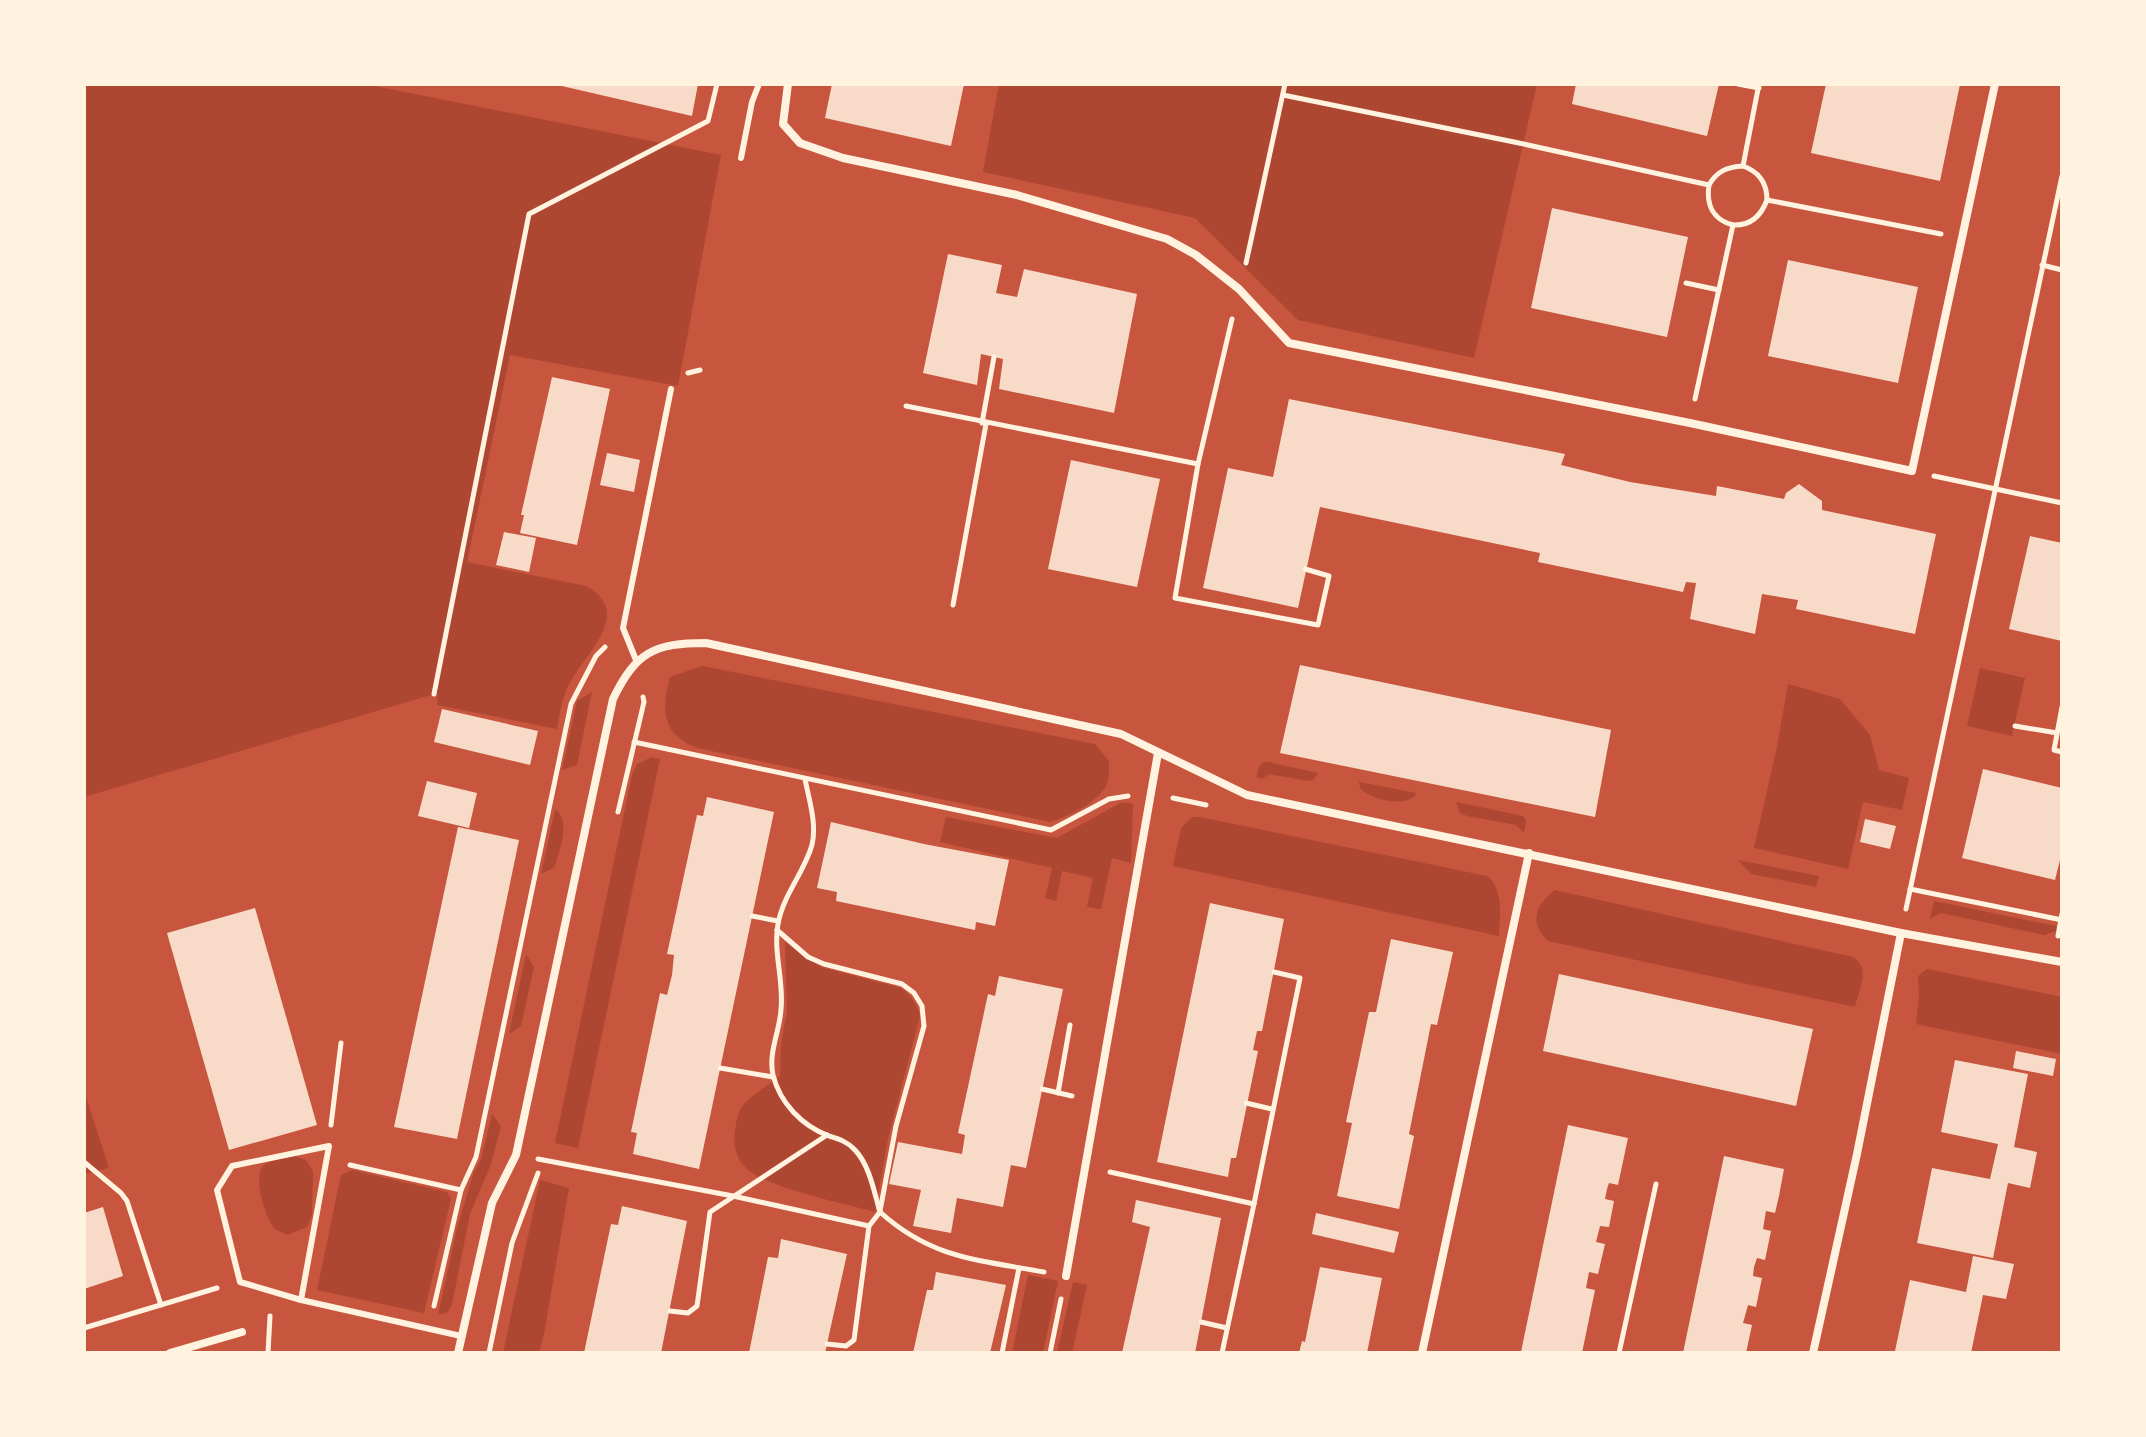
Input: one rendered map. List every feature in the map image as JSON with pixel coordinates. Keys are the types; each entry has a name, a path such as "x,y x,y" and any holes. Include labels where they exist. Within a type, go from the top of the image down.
{"street":[{"path":"788,84 783,124 800,143 843,158 1017,195 1167,239 1196,255 1239,289 1289,343 1912,471 1995,84"},
{"path":"458,1353 492,1203 516,1155 613,699 636,660 673,643 706,643 1121,734 1247,795 1901,933 2062,962"},
{"path":"1066,1276 1158,753"},
{"path":"1422,1353 1529,853"},
{"path":"1813,1353 1901,933"},
{"path":"170,1353 242,1332"}],"lane":[{"path":"741,158 752,102 759,84"},
{"path":"636,660 623,628 671,389"},
{"path":"301,1300 329,1146 232,1166 217,1190 240,1282 301,1300 461,1336"}],"path":[{"path":"434,694 529,214 708,121 717,84"},
{"path":"1285,84 1198,464 1175,598 1318,625 1329,576 1305,569"},
{"path":"1738,84 1759,86 1743,166"},
{"path":"1283,95 1709,185"},
{"path":"1730,166 1743,166 1763,181 1767,200 1757,218 1749,223 1733,225 1712,213 1708,204 1709,185 1721,171 1730,166"},
{"path":"1901,933 2062,176"},
{"path":"1767,200 1963,237"},
{"path":"1690,423 1733,225"},
{"path":"2042,265 2062,270"},
{"path":"1686,283 1719,290"},
{"path":"953,605 994,357"},
{"path":"906,406 1198,464"},
{"path":"1912,471 2062,503"},
{"path":"429,1328 461,1190 476,1157 571,704 596,656 623,628"},
{"path":"2062,707 2054,750 2062,752"},
{"path":"2015,726 2057,733"},
{"path":"634,742 1051,830 1109,799 1151,793"},
{"path":"805,779 813,820 812,844 787,894 778,921 775,943 781,982 781,1010 771,1055 773,1077 792,1112 856,1150 865,1165 880,1212 898,1228 920,1243 953,1255 1019,1267 1002,1353"},
{"path":"1910,889 2062,920"},
{"path":"752,916 778,921"},
{"path":"777,930 808,957 824,964 902,984 914,993 922,1006 924,1026 896,1126 880,1212 869,1226 854,1340 846,1346 827,1344"},
{"path":"1222,1353 1300,978 1274,972"},
{"path":"1042,1089 1061,1094 1070,1025"},
{"path":"329,1146 341,1043"},
{"path":"720,1068 773,1077"},
{"path":"1246,1103 1272,1109"},
{"path":"670,1311 688,1313 697,1306 710,1212 827,1135"},
{"path":"516,1155 733,1196 869,1226"},
{"path":"326,1160 461,1190"},
{"path":"84,1162 127,1201 161,1305"},
{"path":"1085,1167 1254,1204"},
{"path":"1619,1353 1656,1184"},
{"path":"1050,1353 1066,1276"},
{"path":"84,1328 240,1282"},
{"path":"268,1353 272,1291"},
{"path":"1201,1322 1227,1328"}],"shaded area":[{"path":"84,84 365,84 721,155 678,386 510,355 467,562 586,586 600,596 607,620 565,692 557,729 437,705 438,693 84,797"},
{"path":"999,84 1537,84 1474,358 1298,320 1195,218 983,172"},
{"path":"702,666 1095,744 1109,761 1108,781 1092,801 1050,822 697,748 677,736 665,710 670,677"},
{"path":"1980,668 2025,678 2012,736 1967,726"},
{"path":"1788,684 1840,699 1870,735 1879,770 1909,778 1902,810 1863,802 1848,869 1754,848"},
{"path":"592,692 577,765 562,770 577,701"},
{"path":"652,757 660,759 578,1148 555,1143 632,775 637,764"},
{"path":"1264,762 1318,773 1308,781 1269,774 1262,779 1256,777"},
{"path":"1359,782 1417,793 1405,801 1389,801 1365,792"},
{"path":"1122,802 1133,804 1131,863 1112,858 1101,909 1087,907 1093,878 1062,871 1056,901 1045,898 1052,868 940,842 946,817 1057,838"},
{"path":"1456,802 1523,816 1526,821 1524,833 1516,825 1460,813"},
{"path":"555,809 563,821 561,844 555,867 541,874"},
{"path":"1192,817 1487,876 1499,895 1499,936 1173,866 1181,828"},
{"path":"1738,860 1819,876 1816,887 1751,874"},
{"path":"1555,890 1853,957 1863,973 1855,1007 1548,941 1536,920 1539,908"},
{"path":"1934,901 2056,926 2056,931 2044,935 1941,913 1930,919"},
{"path":"785,942 821,967 901,988 911,997 920,1016 888,1139 875,1212 769,1181 745,1167 737,1155 734,1137 741,1109 749,1099 780,1076 781,1044 787,1011"},
{"path":"526,954 534,967 521,1026 509,1034"},
{"path":"1927,969 2062,997 2062,1054 1916,1024 1918,976"},
{"path":"84,1091 109,1168 84,1174"},
{"path":"492,1114 501,1126 491,1164 470,1214 452,1304 448,1312 438,1315 457,1228 481,1159"},
{"path":"295,1156 306,1160 313,1171 312,1215 307,1227 287,1235 276,1230 268,1217 259,1178 267,1163"},
{"path":"352,1170 447,1192 451,1199 424,1313 317,1290 341,1175"},
{"path":"540,1180 569,1188 544,1334 539,1353 503,1353"},
{"path":"1028,1275 1058,1281 1043,1353 1012,1353"},
{"path":"1073,1282 1087,1285 1072,1353 1057,1353"}],"building":[{"path":"553,84 698,84 692,116"},
{"path":"832,84 964,84 951,146 825,118"},
{"path":"1576,84 1719,84 1707,136 1572,104"},
{"path":"1826,84 1960,84 1940,181 1811,153"},
{"path":"1552,208 1688,237 1667,337 1531,308"},
{"path":"948,254 1002,265 996,293 1017,297 1024,269 1137,294 1114,413 999,389 1003,359 981,354 977,385 923,373"},
{"path":"1788,260 1918,287 1898,383 1768,356"},
{"path":"552,377 610,389 577,545 520,533 524,515 521,515"},
{"path":"1289,399 1565,454 1561,465 1630,482 1716,496 1717,486 1784,499 1786,493 1799,484 1822,501 1822,510 1936,534 1915,634 1796,609 1798,600 1762,594 1755,634 1690,619 1696,583 1686,582 1683,592 1538,562 1540,553 1320,507 1298,608 1203,588 1228,468 1273,477"},
{"path":"607,453 640,460 634,492 600,485"},
{"path":"1071,460 1160,479 1137,587 1048,569"},
{"path":"504,532 536,538 529,572 496,565"},
{"path":"2030,536 2062,543 2062,641 2009,629"},
{"path":"1300,665 1611,730 1595,817 1280,753"},
{"path":"442,709 538,731 530,765 434,742"},
{"path":"1983,769 2062,788 2062,852 2055,880 1962,858"},
{"path":"427,781 477,793 469,828 418,816"},
{"path":"707,797 774,812 699,1169 633,1154 637,1133 631,1132 660,993 667,995 672,975 674,955 667,954 697,815 703,816"},
{"path":"1865,819 1896,826 1890,849 1860,842"},
{"path":"831,822 1009,860 995,926 976,922 975,930 836,901 837,892 817,888"},
{"path":"458,827 519,840 457,1139 394,1127"},
{"path":"1210,903 1284,919 1262,1031 1257,1031 1253,1050 1258,1051 1236,1158 1231,1158 1228,1177 1157,1162"},
{"path":"255,908 317,1125 229,1150 167,933"},
{"path":"1391,939 1453,952 1437,1025 1431,1024 1409,1134 1414,1136 1399,1209 1337,1196 1352,1123 1346,1122 1369,1012 1376,1012"},
{"path":"1559,974 1813,1029 1796,1106 1543,1051"},
{"path":"999,976 1063,989 1026,1168 1011,1165 1003,1207 957,1198 951,1233 913,1226 921,1190 889,1184 898,1142 962,1154 965,1135 958,1133 988,994 995,996"},
{"path":"2016,1051 2056,1059 2053,1076 2013,1068"},
{"path":"1955,1060 2028,1074 2014,1147 2037,1152 2030,1188 2008,1183 1993,1258 1917,1243 1932,1168 1990,1179 1998,1144 1941,1132"},
{"path":"1568,1125 1628,1138 1618,1185 1609,1183 1607,1189 1605,1199 1614,1201 1609,1227 1600,1226 1596,1242 1605,1244 1598,1274 1589,1272 1586,1288 1595,1290 1582,1353 1526,1353 1521,1352"},
{"path":"1724,1156 1784,1169 1775,1213 1766,1211 1763,1229 1771,1231 1765,1260 1757,1258 1754,1267 1753,1276 1762,1278 1756,1307 1748,1305 1743,1323 1752,1325 1746,1353 1683,1353"},
{"path":"1136,1200 1221,1218 1195,1353 1122,1353 1150,1227 1132,1222"},
{"path":"622,1206 687,1221 661,1353 584,1353 611,1224 618,1225"},
{"path":"103,1207 123,1276 84,1289 84,1213"},
{"path":"1316,1213 1399,1232 1394,1253 1312,1234"},
{"path":"781,1239 847,1254 825,1353 749,1353 768,1257 778,1258"},
{"path":"1973,1256 2014,1264 2006,1299 1983,1295 1971,1353 1895,1351 1910,1280 1966,1292"},
{"path":"1320,1267 1382,1278 1367,1353 1299,1353 1302,1341 1305,1342"},
{"path":"936,1272 1006,1285 990,1353 913,1353 927,1290 933,1290"}]}
